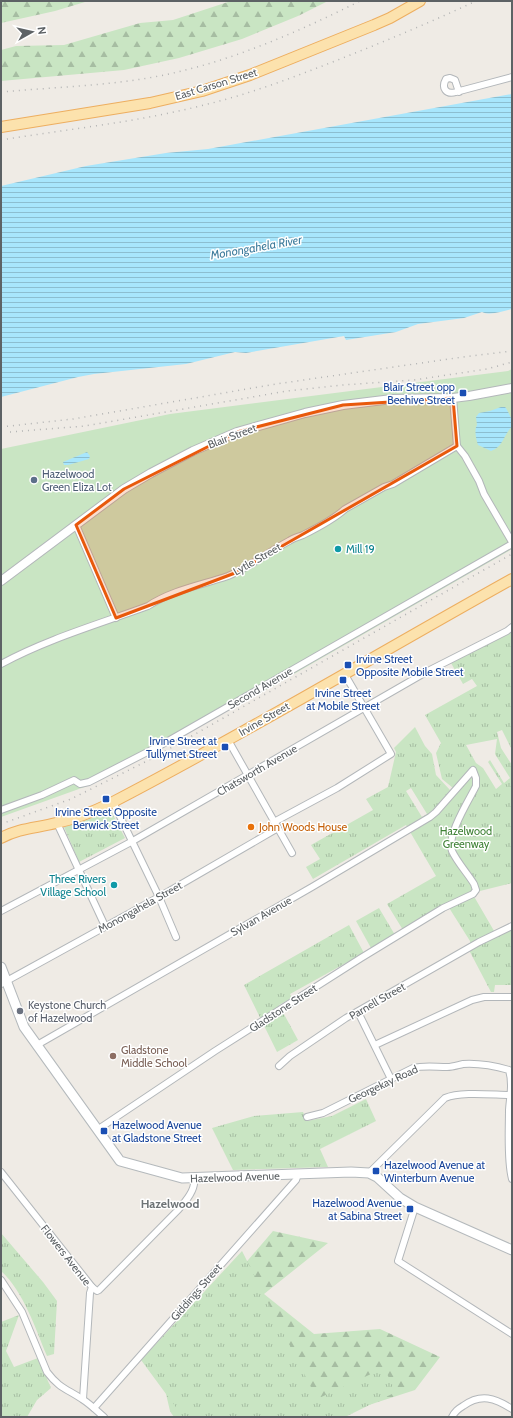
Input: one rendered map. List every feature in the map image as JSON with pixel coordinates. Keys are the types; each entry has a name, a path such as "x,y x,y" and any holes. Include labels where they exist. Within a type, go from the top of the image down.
{"main road":[{"name":"East Carson Street","path":"1,128 150,103 202,91 250,75 374,25 420,1"},
{"name":"Irvine Street","path":"4,837 22,829 57,823 85,815 113,802 228,740 512,579"},
{"name":"Hazelwood Avenue","path":"1,967 4,983 24,1027 120,1161 182,1178 369,1172"},
{"path":"369,1172 377,1177 400,1198 415,1207 512,1250"}],"street":[{"path":"459,92 512,77"},
{"name":"Blair Street","path":"500,389 502,386 512,383"},
{"name":"Blair Street","path":"1,582 137,480 193,451 237,432 305,413 343,405 392,399 453,398 512,388"},
{"path":"453,398 457,446 465,456 512,543"},
{"name":"Lytle Street","path":"1,664 40,645 148,606 176,593 235,573 291,540 304,535 339,514 344,509 384,487 393,484 457,446"},
{"path":"76,525 116,618"},
{"name":"Second Avenue","path":"1,810 42,795 74,780 80,784 89,782 161,745 512,543"},
{"name":"Chatsworth Avenue","path":"1,911 131,842 428,671 507,631 512,627"},
{"path":"274,822 338,788 391,754 344,673"},
{"path":"228,740 292,853"},
{"name":"Sylvan Avenue","path":"37,1045 312,887 430,817 473,770 476,778 476,786 454,830 451,843 452,851 474,884 476,890 473,894"},
{"path":"113,802 131,842 159,897 176,937"},
{"path":"57,823 105,926"},
{"name":"Monongahela Street","path":"4,983 159,897 278,828"},
{"name":"Gladstone Street","path":"97,1130 215,1051 361,958 443,908 473,894"},
{"name":"Parnell Street","path":"279,1066 290,1056 358,1012 479,942 512,926"},
{"path":"375,1046 472,1000 484,997 512,997"},
{"path":"358,1012 391,1079"},
{"name":"Georgekay Road","path":"307,1117 323,1113 413,1068 421,1066 449,1067 462,1064 473,1064 509,1070 512,1079 512,1095"},
{"path":"369,1172 445,1098 460,1095 512,1095 509,1109 510,1168 512,1178"},
{"name":"Flowers Avenue","path":"1,1172 92,1287 90,1293 83,1399"},
{"name":"Giddings Street","path":"94,1408 296,1180 298,1174"},
{"path":"92,1287 97,1291 99,1290 178,1210 187,1199 194,1183 194,1178"},
{"path":"415,1207 398,1261 512,1334"},
{"path":"1,1280 22,1312 47,1372 59,1386 83,1399 104,1417"},
{"path":"452,1417 454,1412 470,1400 487,1397 501,1402 512,1410"}],"highlighted area":[{"path":"453,398 457,446 235,573 116,618 76,525 124,489 237,432 343,405"}],"green space":[{"path":"1,1 85,2 55,11 1,23"},
{"path":"231,1 328,1 298,16 242,39 179,58 124,70 1,81 1,50 16,46 64,45 140,23 173,20"},
{"path":"512,369 512,549 273,686 90,785 1,817 1,449 170,414 508,371"},
{"name":"Hazelwood Greenway","path":"512,629 512,750 502,730 497,732 501,748 512,765 512,883 472,893 497,936 512,928 512,985 495,985 494,992 491,992 470,952 470,941 446,903 403,930 387,904 436,876 406,825 313,879 306,867 320,859 311,845 373,810 366,799 388,787 396,752 394,748 415,727 425,746 432,754 436,775 450,790 453,788 442,779 436,753 441,743 425,715 477,686 472,679 463,684 451,663","holes":["497,739 495,754 510,778 504,783 490,760 488,762 502,784 496,789 483,768 476,763 466,745","411,788 427,814 422,817 406,791"]},
{"path":"110,809 125,838 79,862 64,827 87,820"},
{"path":"379,908 395,935 371,948 356,921"},
{"path":"349,925 364,953 290,994 292,998 279,1005 298,1040 277,1052 244,985"},
{"path":"366,1099 376,1121 320,1149 328,1167 233,1170 212,1128 254,1116 303,1112 307,1121 332,1116"},
{"path":"273,1231 328,1243 264,1294 314,1334 380,1329 440,1357 415,1390 332,1417 283,1395 239,1417 174,1417 170,1411 159,1364"},
{"path":"1,1233 43,1282 57,1301 54,1354 47,1356 28,1311 16,1289 1,1271"},
{"path":"242,1251 317,1399 384,1368 396,1392 345,1417 183,1417 141,1360"},
{"path":"19,1315 6,1351 14,1367 38,1358 51,1388 37,1400 27,1417 1,1417 1,1322"}],"water":[{"name":"Monongahela River","path":"512,94 512,309 493,313 482,312 464,318 418,324 396,332 346,340 344,336 246,353 235,352 186,364 94,374 1,397 1,186 86,166 166,153 208,149"},
{"path":"505,407 507,410 512,425 499,446 491,451 478,445 476,435 476,417 479,413"},
{"path":"87,452 90,456 89,459 64,465 63,462"}],"railway":[{"path":"1,92 124,82 189,69 240,54 313,24 360,1"},
{"path":"1,140 154,116 235,97 281,82 344,57 476,1"},
{"path":"1,427 73,419 276,384 512,351"},
{"path":"10,432 85,426 287,391 414,380 487,369 512,362"},
{"path":"1,824 71,799 153,758 512,554"}],"place":[{"name":"Blair Street opp Beehive Street","path":"463,393"},
{"name":"Hazelwood Green Eliza Lot","path":"34,480"},
{"name":"Mill 19","path":"338,549"},
{"name":"Irvine Street Opposite Mobile Street","path":"348,665"},
{"name":"Irvine Street at Mobile Street","path":"343,680"},
{"name":"Irvine Street at Tullymet Street","path":"225,747"},
{"name":"Irvine Street Opposite Berwick Street","path":"106,799"},
{"name":"John Woods House","path":"251,827"},
{"name":"Three Rivers Village School","path":"114,885"},
{"name":"Keystone Church of Hazelwood","path":"20,1011"},
{"name":"Gladstone Middle School","path":"113,1056"},
{"name":"Hazelwood Avenue at Gladstone Street","path":"104,1131"},
{"name":"Hazelwood Avenue at Winterburn Avenue","path":"376,1171"},
{"name":"Hazelwood Avenue at Sabina Street","path":"410,1209"}],"district":[{"name":"Hazelwood","path":"170,1203"}]}
